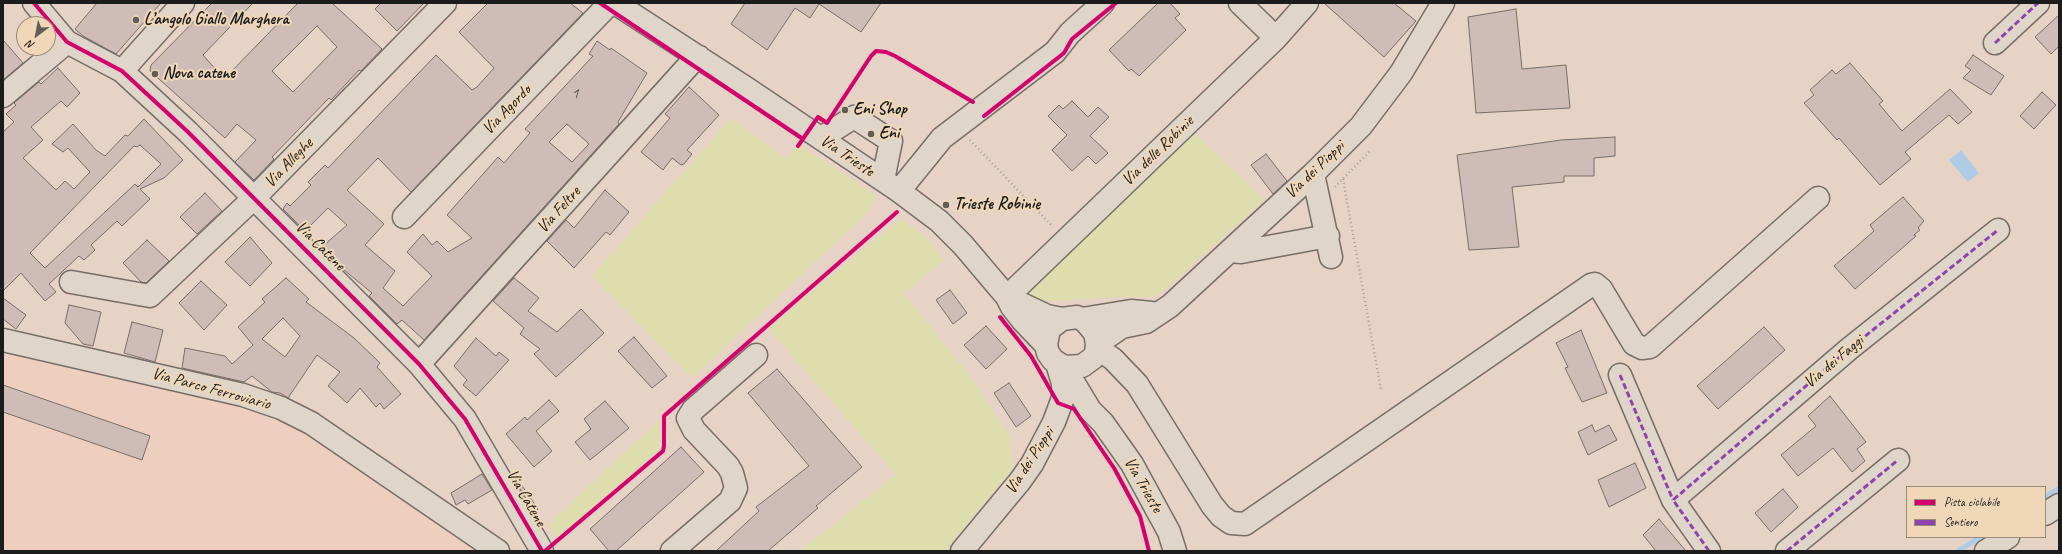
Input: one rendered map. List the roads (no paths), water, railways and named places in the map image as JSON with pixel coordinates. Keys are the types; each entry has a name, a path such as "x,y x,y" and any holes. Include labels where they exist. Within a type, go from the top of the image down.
{"street":[{"name":"Via Catene","path":"34,3 67,42 122,71 188,132 419,364 465,420 542,551"},
{"path":"122,71 183,3"},
{"name":"Via Alleghe","path":"71,282 150,296 254,198 445,3"},
{"name":"Via Agordo","path":"404,217 610,3"},
{"name":"Via Trieste","path":"615,3 821,138 891,185 939,220 963,245 1007,297 1019,316 1054,357 1096,413 1132,464 1146,488 1169,532 1175,551"},
{"path":"891,185 942,138 1055,52 1070,34 1103,3"},
{"path":"1240,3 1276,38"},
{"name":"Via delle Robinie","path":"1007,297 1276,38 1307,3"},
{"name":"Via dei Pioppi","path":"1094,353 1122,327 1146,322 1160,313 1313,174 1361,126 1401,73 1443,3"},
{"path":"1995,43 2038,3"},
{"path":"3,96 67,42"},
{"name":"Via Feltre","path":"419,364 690,64 699,57"},
{"path":"821,138 854,116 891,141 891,185"},
{"path":"1230,251 1241,252 1330,247 1313,174"},
{"path":"1160,313 1131,311 1072,319 1050,329 1054,357 1078,367 1094,353 1111,369 1129,376 1144,394 1212,505 1226,521 1236,524 1245,524 1591,285 1597,285 1602,289 1634,344 1642,348 1650,347 1818,198"},
{"name":"Via dei Faggi","path":"1673,500 1849,349 1998,230"},
{"name":"Via Trieste","path":"1007,297 1047,316 1072,319 1091,326 1095,333 1090,385 1096,413"},
{"name":"Via Parco Ferroviario","path":"3,340 243,395 281,408 311,423 498,551"},
{"path":"672,551 730,501 736,488 732,473 728,466 690,424 688,418 690,413 756,355"},
{"name":"Via dei Pioppi","path":"962,551 1032,464 1058,414 1062,405 1064,390 1054,357"},
{"path":"1620,375 1673,500 1709,551"},
{"path":"1787,551 1898,460"},
{"path":"2046,513 2059,505"},
{"path":"1986,551 2006,538"}],"water":[{"path":"1961,150 1979,173 1968,182 1949,160"}],"waterway":[{"path":"2046,496 2059,488"},
{"path":"1958,551 1979,538"}],"place":[{"name":"L’angolo Giallo Marghera","path":"136,20"},
{"name":"Nova catene","path":"155,74"},
{"name":"Eni Shop","path":"845,110"},
{"name":"Eni","path":"871,134"},
{"name":"Trieste Robinie","path":"946,205"}]}
